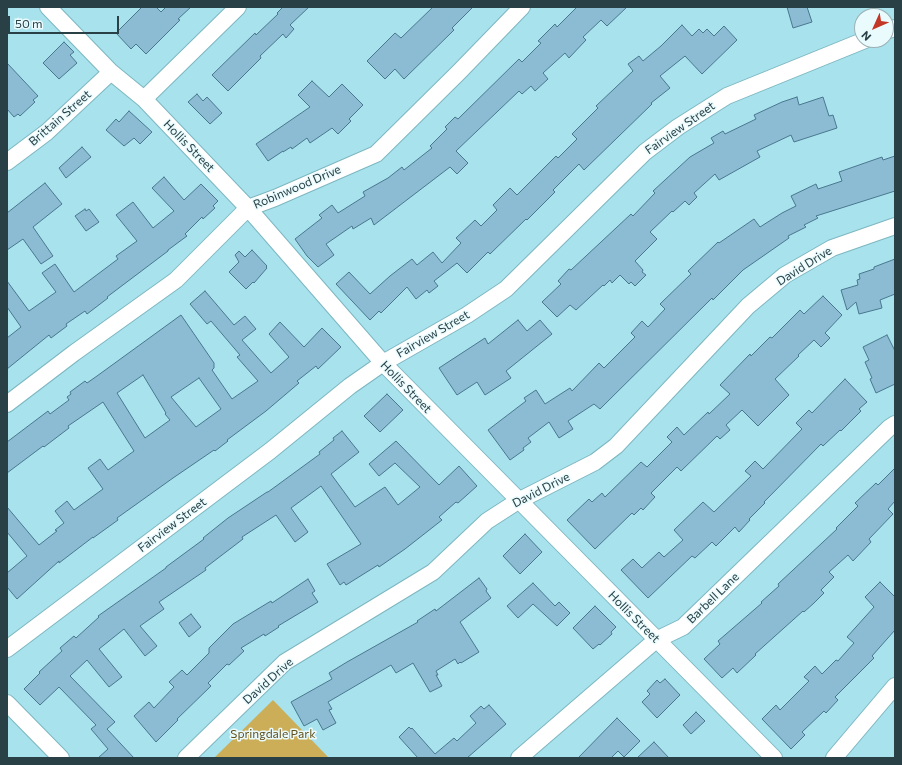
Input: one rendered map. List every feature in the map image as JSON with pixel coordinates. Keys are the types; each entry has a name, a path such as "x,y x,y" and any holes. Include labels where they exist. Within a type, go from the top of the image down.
{"street":[{"name":"Hollis Street","path":"48,7 110,72 144,99 248,208 383,363 774,758"},
{"path":"144,99 238,7"},
{"name":"Robinwood Drive","path":"7,404 74,353 176,280 248,208 275,198 376,154 522,7"},
{"name":"Fairview Street","path":"7,649 270,451 350,386 383,363 467,315 506,289 645,152 678,127 727,96 854,44"},
{"name":"Brittain Street","path":"7,162 47,132 110,72"},
{"name":"David Drive","path":"186,758 285,662 433,572 487,521 518,501 595,462 616,446 748,306 785,275 832,248 895,226"},
{"name":"Barbell Lane","path":"519,758 656,640 682,627 895,424"},
{"path":"834,758 895,686"},
{"path":"7,703 61,758"}],"green space":[{"name":"Springdale Park","path":"273,700 329,758 214,758"}],"building":[{"path":"142,7 156,7 161,12 166,7 191,7 146,54 136,44 131,49 116,33"},
{"path":"283,7 309,7 290,25 294,29 286,38 283,34 260,56 261,58 228,91 212,75 255,33 256,35 278,14 277,13"},
{"path":"433,7 473,7 452,28 454,30 404,79 395,69 385,79 367,61 395,33 401,38"},
{"path":"577,7 627,7 607,26 601,20 583,37 586,40 569,58 565,53 543,73 548,79 535,91 531,86 522,94 519,91 456,151 468,163 457,174 450,167 374,225 371,218 353,229 352,226 326,244 334,255 318,267 307,256 295,239 322,218 319,215 332,205 338,213 365,196 363,192 388,178 402,167 404,170 432,148 430,146 447,129 445,127 455,117 458,119 519,59 522,62 541,43 538,41 555,24 557,27"},
{"path":"787,7 807,7 812,22 793,28"},
{"path":"682,25 692,36 699,29 703,33 707,29 714,36 724,26 737,40 702,74 685,56 660,76 670,88 651,103 652,104 584,170 579,164 553,190 555,192 527,220 526,219 490,254 488,252 467,273 457,263 434,281 438,286 429,293 427,290 416,299 407,287 381,313 379,311 370,320 336,284 349,272 370,294 412,259 417,265 433,252 442,263 461,243 456,238 475,220 481,226 497,210 493,205 510,188 517,195 556,156 558,158 577,139 572,134 598,108 596,106 633,71 628,64 639,56 643,61"},
{"path":"64,42 74,52 70,55 77,63 59,79 43,63"},
{"path":"7,63 38,96 33,100 35,102 20,116 18,114 14,117 7,109"},
{"path":"312,81 329,97 342,84 363,105 349,119 351,121 338,134 332,128 310,143 307,138 292,149 291,147 283,151 268,161 256,144 310,107 298,95"},
{"path":"197,94 203,101 207,97 222,113 210,124 188,102"},
{"path":"797,97 799,105 823,97 829,116 833,115 837,128 794,142 791,135 757,151 760,157 719,180 715,174 694,193 697,197 689,205 685,201 650,232 657,239 635,261 643,270 642,272 646,275 635,286 631,282 629,284 620,275 612,283 610,280 604,286 603,285 576,310 570,305 557,317 542,302 561,284 558,281 569,269 571,270 631,214 633,216 655,193 653,191 690,157 714,143 711,138 723,131 725,134 756,119 754,115"},
{"path":"129,111 152,132 140,144 134,138 124,146 106,130 116,119 119,122"},
{"path":"82,147 91,157 66,178 59,168"},
{"path":"895,156 895,191 816,216 818,218 804,225 806,227 788,236 789,238 743,270 713,300 712,298 600,409 594,404 568,421 573,429 559,438 549,422 528,438 531,442 523,448 524,450 510,460 488,430 526,401 524,398 536,390 545,404 570,388 572,391 599,363 604,368 635,337 631,333 642,321 648,327 665,309 660,304 691,274 688,271 718,242 719,243 754,219 760,227 796,206 791,196 816,184 818,189 842,181 839,172 882,157 883,160"},
{"path":"164,177 184,200 201,184 218,201 213,206 215,208 203,219 202,217 185,234 187,236 107,297 108,298 87,314 85,311 66,324 67,326 51,338 49,335 7,369 7,338 21,327 7,307 7,281 29,311 56,292 42,273 55,264 74,292 118,259 116,256 137,241 116,215 133,202 153,228 174,211 152,188"},
{"path":"45,183 62,204 33,227 53,256 41,264 23,239 7,250 7,213"},
{"path":"85,209 86,211 89,209 99,222 86,231 75,216"},
{"path":"252,250 267,266 267,268 254,283 253,282 246,289 229,272 239,262 235,255 239,251 245,257"},
{"path":"895,259 895,294 880,300 882,308 859,314 856,302 847,310 841,290 858,285 857,280 860,279 859,274"},
{"path":"205,291 234,325 245,316 256,329 242,340 271,373 289,357 269,334 280,322 304,347 322,328 341,347 318,369 316,366 297,381 299,383 266,411 227,440 228,441 117,518 118,520 59,563 59,561 17,599 7,587 7,573 27,556 7,532 7,507 39,545 57,531 55,530 64,523 55,511 67,501 74,510 103,489 88,468 100,459 108,470 134,451 103,402 68,426 69,428 7,473 7,442 48,411 50,414 69,400 67,397 71,394 70,392 85,381 87,383 181,315 214,363 214,368 212,370 232,399 258,381 237,357 240,355 211,321 207,324 190,304","holes":["143,375 166,413 165,414 170,420 145,438 117,393","199,378 221,409 196,427 171,397"]},
{"path":"823,296 842,315 825,333 830,338 821,347 814,340 775,379 789,395 758,426 742,410 726,425 730,430 720,439 717,436 681,471 677,467 651,493 655,497 643,510 641,508 634,515 632,513 595,549 567,520 589,499 592,502 602,493 605,497 641,462 647,467 672,442 667,437 677,427 684,435 708,412 709,414 730,394 720,385 750,354 751,356 770,337 772,338 800,310 804,314"},
{"path":"518,320 527,331 540,320 552,334 506,371 511,378 485,395 477,382 457,395 439,368 485,338 488,344"},
{"path":"887,335 895,351 895,384 876,393 870,379 872,378 865,362 869,360 863,347"},
{"path":"845,379 867,402 859,409 861,411 823,446 821,444 764,502 765,503 749,519 750,520 739,532 735,527 716,546 712,542 695,558 692,556 648,598 621,570 633,559 642,568 659,552 664,557 683,540 674,530 703,502 714,512 751,476 745,471 755,461 763,469 802,429 796,423 809,410 812,413"},
{"path":"387,394 403,410 380,432 364,416"},
{"path":"342,431 359,452 331,474 355,507 385,487 398,505 420,487 395,463 379,476 369,464 396,441 439,485 459,466 477,486 439,517 442,520 405,549 379,567 378,565 346,585 344,582 340,585 327,564 361,544 321,486 291,508 308,532 295,542 276,515 242,537 243,539 205,568 206,570 159,602 164,609 140,626 157,646 145,656 124,629 99,649 122,677 109,687 87,660 70,676 115,722 107,729 134,758 98,758 108,749 91,729 96,725 59,687 40,705 24,689 40,673 39,672 62,651 60,648 74,636 76,638 99,617 98,616 166,568 204,539 203,538 228,518 268,492 320,454 319,452 334,440 333,438"},
{"path":"895,468 895,501 888,509 893,514 869,539 871,542 853,561 848,555 829,572 834,577 821,590 824,593 814,603 755,654 756,655 737,673 733,668 722,678 704,659 720,644 718,641 762,603 761,602 779,586 778,584 837,529 836,528 858,506 855,503 876,483 878,485"},
{"path":"525,534 542,552 520,574 503,556"},
{"path":"479,578 487,589 486,591 491,598 460,622 479,652 458,664 455,659 436,671 438,675 436,675 442,686 430,692 413,663 396,673 391,665 328,702 332,709 329,710 336,723 323,730 317,719 304,726 291,702 332,679 329,673 418,622 417,621 435,609 436,611"},
{"path":"308,579 315,591 312,593 318,602 278,626 279,627 265,636 264,634 241,648 244,651 229,665 227,664 208,683 211,686 156,742 134,716 149,702 154,708 174,687 169,682 182,670 187,675 209,653 209,648 233,624 271,601 272,603"},
{"path":"880,582 895,597 895,630 872,656 874,658 835,697 838,700 826,713 824,711 802,732 805,735 791,749 762,719 776,705 780,710 809,681 804,677 815,666 822,674 836,660 838,661 854,643 847,637 874,607 865,597"},
{"path":"533,583 555,606 559,602 570,613 557,626 533,604 518,618 507,606"},
{"path":"595,606 616,627 611,632 612,634 593,649 573,628"},
{"path":"191,614 201,627 189,637 179,623"},
{"path":"665,679 680,695 657,718 642,702 650,694 647,691 657,680 660,683"},
{"path":"489,705 506,724 467,758 418,758 399,737 409,727 411,729 412,728 435,754 454,738 457,741 476,723 470,716 481,706 484,709"},
{"path":"696,712 705,721 691,734 683,725"},
{"path":"617,718 640,741 624,757 618,751 611,758 578,758"},
{"path":"654,742 669,758 637,758"}]}
